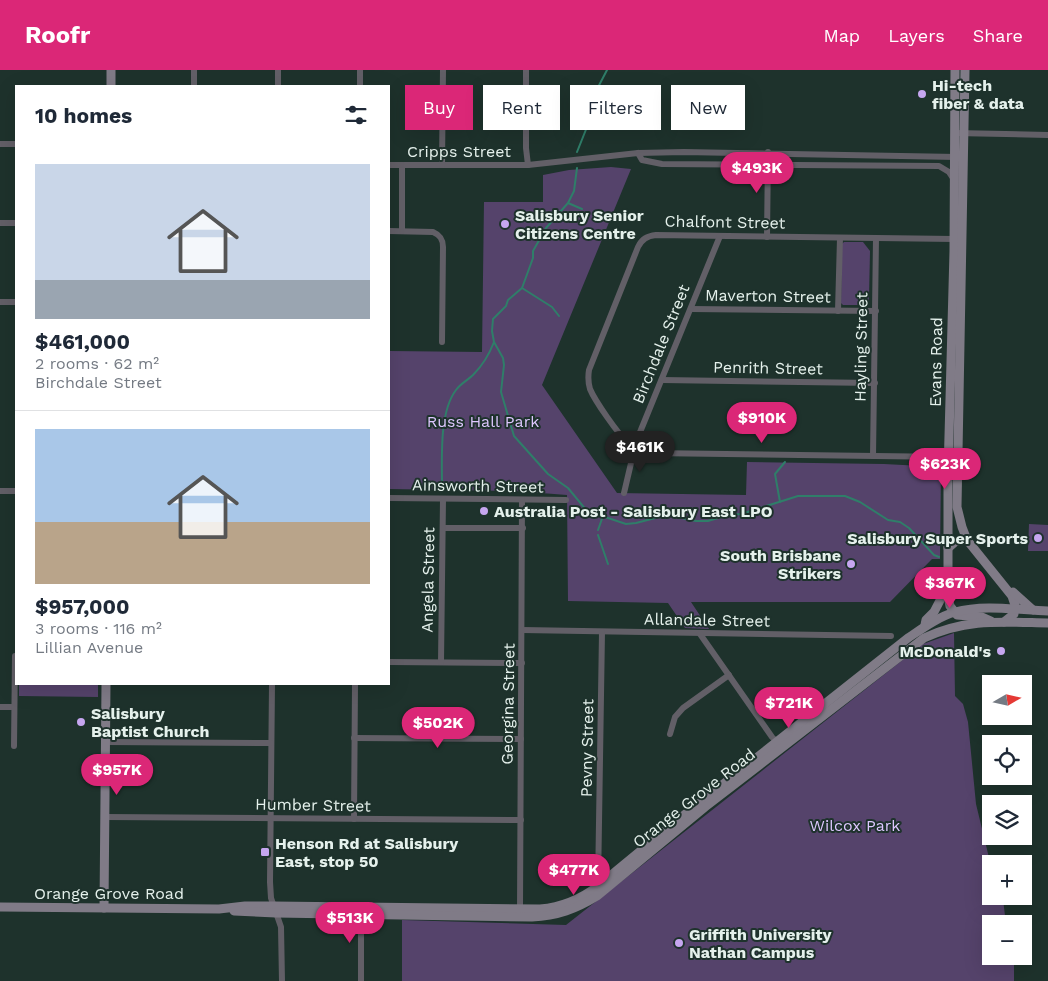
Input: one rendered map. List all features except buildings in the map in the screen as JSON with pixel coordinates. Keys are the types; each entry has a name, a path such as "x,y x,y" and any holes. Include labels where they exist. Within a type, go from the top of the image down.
{"main road":[{"path":"111,70 111,85"},
{"name":"Evans Road","path":"955,70 953,458 956,498 959,520 967,540 1008,590"},
{"name":"Evans Road","path":"954,612 949,602 948,548 964,157 965,70"},
{"path":"948,548 956,541 967,540"},
{"path":"925,626 926,620 940,603 948,584"},
{"path":"1004,622 1012,616 1015,609 1014,600 1008,590"},
{"path":"1008,590 1014,592 1033,610"},
{"name":"Orange Grove Road","path":"0,907 219,909 245,906 274,910 361,910 540,909 561,906 581,898 611,876 776,742 925,626 954,612 974,608 1048,611"},
{"path":"954,612 964,616 982,617 993,622 1048,622"},
{"name":"Orange Grove Road","path":"361,910 532,917 549,916 586,904 697,814 924,638 963,624 993,622"},
{"path":"104,908 106,685"}],"street":[{"path":"194,70 194,85"},
{"path":"278,70 278,85"},
{"path":"360,70 360,85"},
{"path":"442,165 443,70"},
{"path":"526,70 526,148 528,165"},
{"path":"954,133 1048,135"},
{"path":"0,144 15,144"},
{"name":"Cripps Street","path":"390,164 528,165 638,153 684,152 964,157"},
{"path":"767,237 768,152"},
{"path":"638,153 642,160 662,164 939,166 949,172 953,178"},
{"path":"402,165 402,231"},
{"path":"0,223 15,223"},
{"path":"390,231 433,232 440,236 443,247 442,342"},
{"name":"Chalfont Street","path":"635,447 622,437 595,398 588,375 638,247 644,239 652,235 954,239"},
{"name":"Birchdale Street","path":"624,494 635,447 720,236"},
{"path":"838,311 840,238"},
{"name":"Hayling Street","path":"873,456 876,238"},
{"path":"0,302 15,302"},
{"name":"Maverton Street","path":"691,309 876,311"},
{"name":"Penrith Street","path":"662,380 874,383"},
{"path":"635,447 655,454 953,458"},
{"path":"0,491 15,491"},
{"name":"Ainsworth Street","path":"390,498 566,500"},
{"name":"Angela Street","path":"441,662 443,499"},
{"name":"Georgina Street","path":"520,909 522,500"},
{"path":"443,528 523,528"},
{"name":"Allandale Street","path":"522,630 891,636"},
{"name":"Pevny Street","path":"598,886 600,864 602,632"},
{"path":"700,634 776,742 784,747"},
{"path":"14,746 15,656"},
{"path":"390,662 522,663"},
{"path":"670,734 675,717 683,708 729,675"},
{"path":"272,685 270,882 274,910 279,920 282,935 282,981"},
{"path":"354,819 355,685"},
{"path":"0,707 14,707"},
{"path":"354,738 521,739"},
{"path":"105,742 271,744"},
{"name":"Humber Street","path":"104,817 520,820"},
{"path":"600,864 604,873 611,876"},
{"path":"361,910 361,981"}],"green space":[{"name":"Russ Hall Park","path":"611,167 631,169 542,385 617,493 746,495 747,462 884,464 941,467 940,559 932,559 890,602 691,602 709,629 685,628 668,603 568,601 567,495 515,491 390,489 390,351 482,352 484,202 543,202 543,175 569,170"},
{"path":"844,242 863,242 870,251 869,298 868,302 864,305 843,305 841,303 842,244"},
{"name":"Salisbury Super Sports","path":"1029,524 1048,525 1048,551 1028,551"},
{"name":"Wilcox Park","path":"954,633 955,696 963,704 968,722 976,804 982,829 982,845 986,845 988,855 982,855 982,905 1004,905 1005,915 982,915 982,965 1014,965 1014,981 402,981 402,920 566,925 923,644"},
{"path":"19,685 98,685 98,697 19,696"}],"waterway":[{"path":"577,152 587,127 595,93 607,70"},
{"path":"577,168 574,191 568,203 546,228 533,251 533,258 522,288 508,300 506,306 493,319 492,331 494,342 503,358 504,365 501,392 514,436 548,474 568,488 587,511 626,524 663,516 708,521 728,515 741,514 798,496 845,496 860,502 888,520 900,522 909,528 934,555 939,557"},
{"path":"568,203 582,209"},
{"path":"522,288 552,307 559,316"},
{"path":"442,486 442,450 447,410 458,388 480,367 488,356 494,342"},
{"path":"780,502 775,474 785,462"},
{"path":"598,530 603,516"},
{"path":"598,535 608,564"}],"place":[{"name":"Hi-tech fiber & data","path":"922,94"},
{"name":"Salisbury Senior Citizens Centre","path":"505,224"},
{"name":"Australia Post - Salisbury East LPO","path":"484,511"},
{"name":"Salisbury Super Sports","path":"1038,538"},
{"name":"South Brisbane Strikers","path":"851,564"},
{"name":"McDonald's","path":"1001,651"},
{"name":"Salisbury Baptist Church","path":"81,722"},
{"name":"Henson Rd at Salisbury East, stop 50","path":"265,852"},
{"name":"Griffith University Nathan Campus","path":"679,943"}]}
